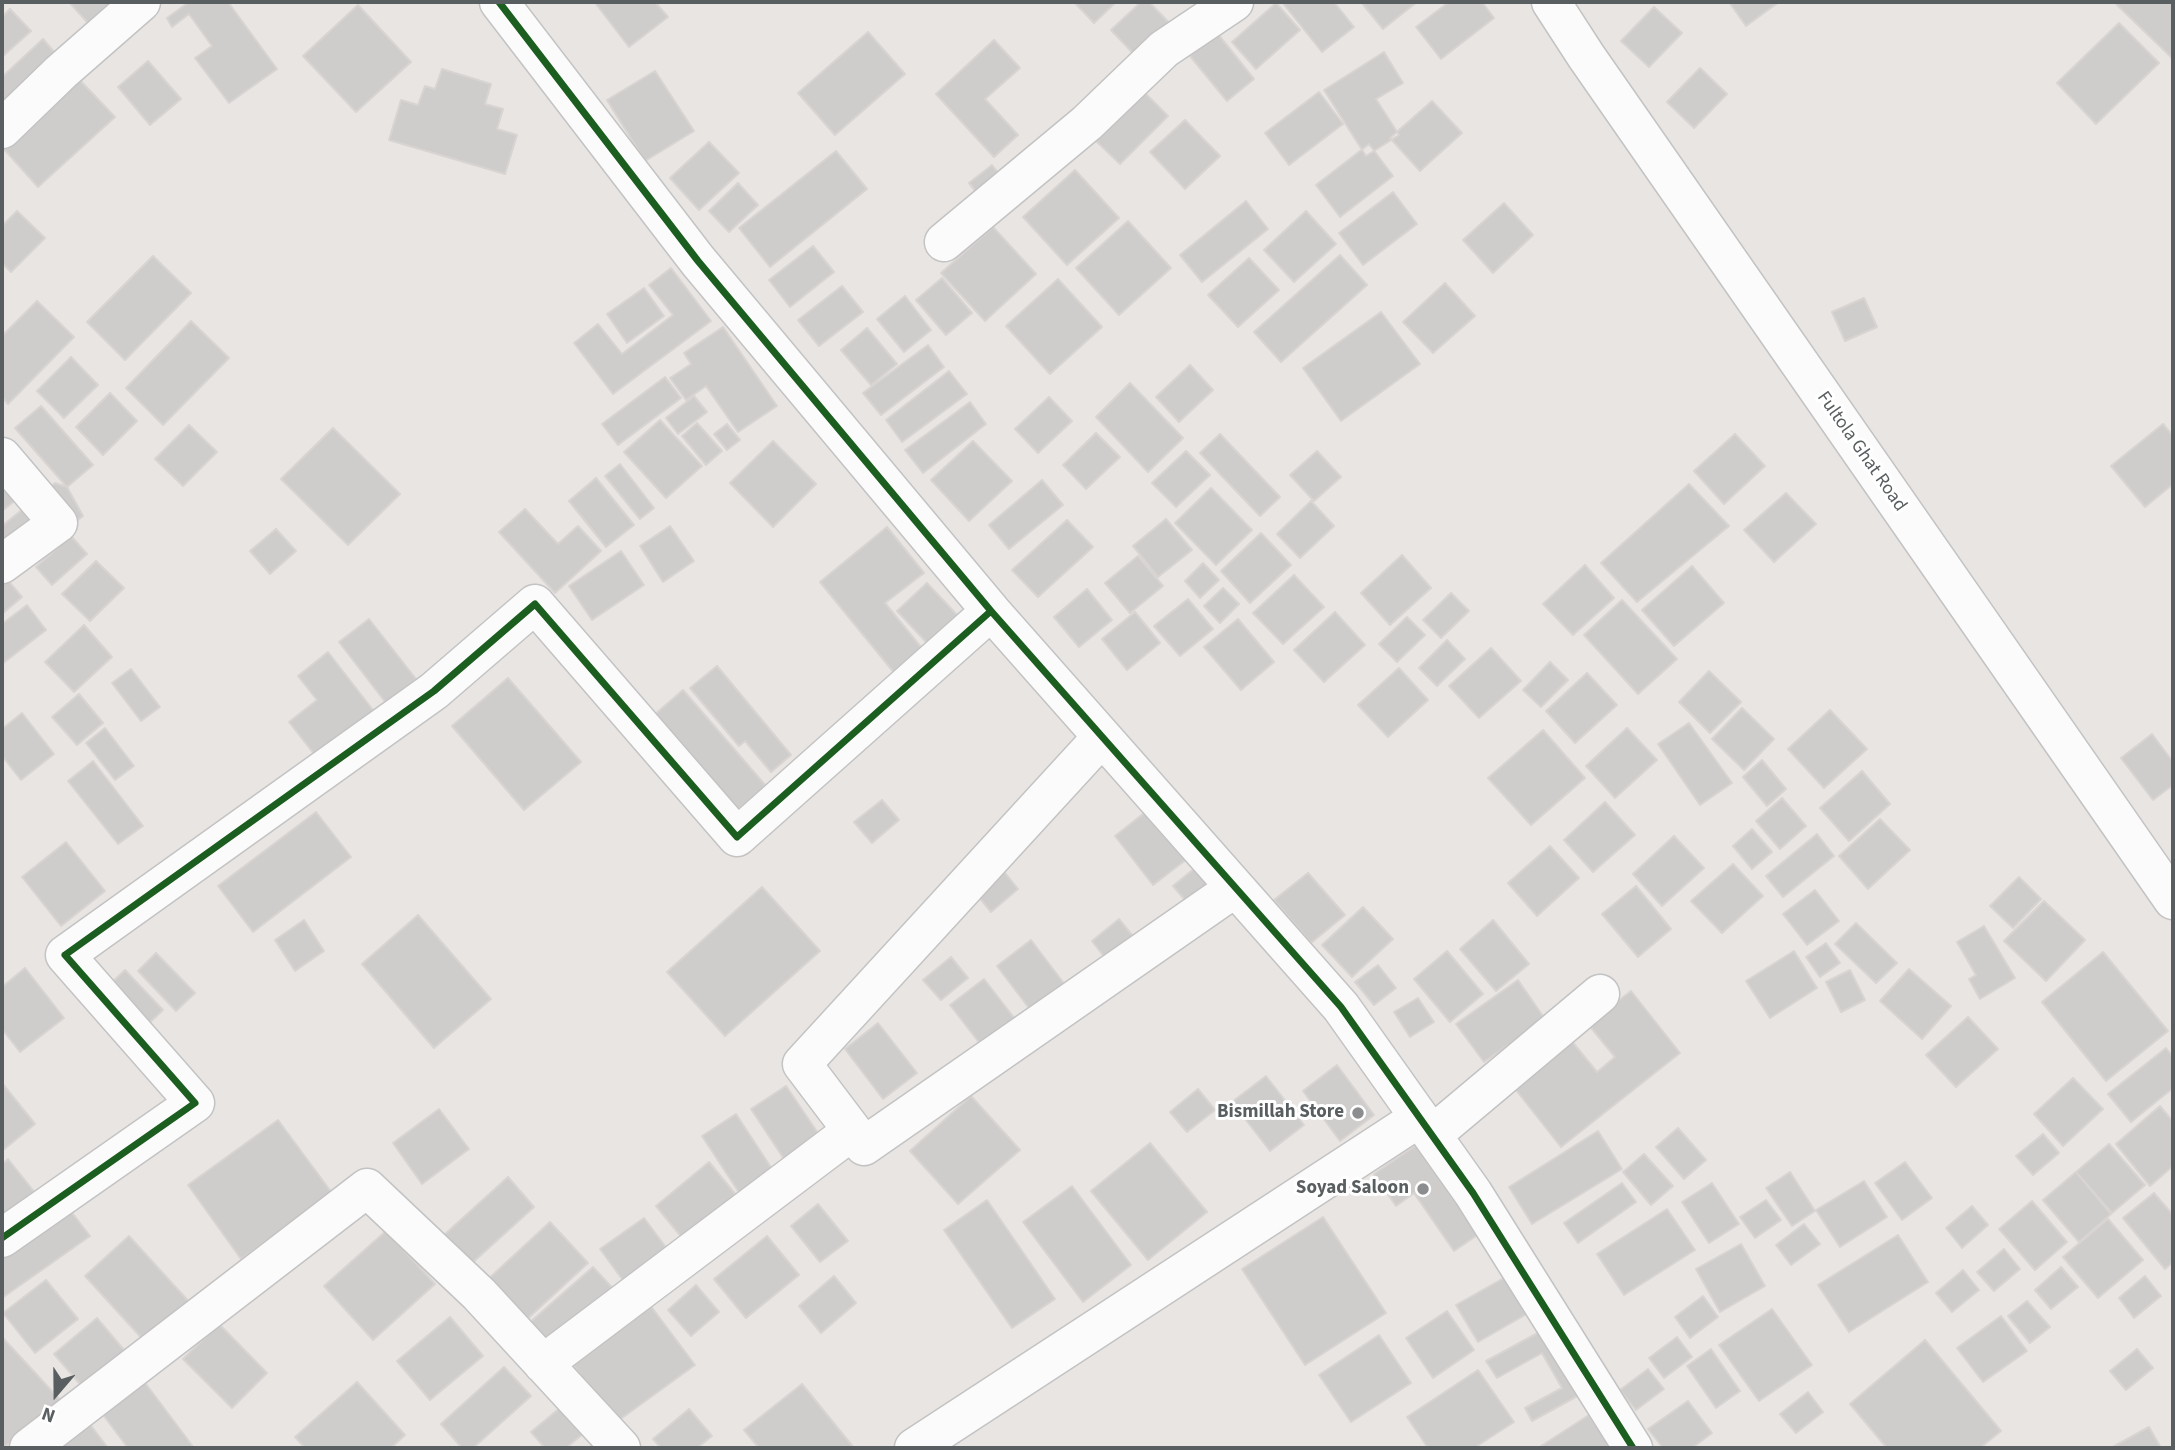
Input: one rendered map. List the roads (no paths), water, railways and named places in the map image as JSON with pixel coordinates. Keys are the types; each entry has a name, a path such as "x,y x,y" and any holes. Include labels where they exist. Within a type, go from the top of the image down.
{"street":[{"path":"2,129 61,72 141,2"},
{"path":"499,2 698,261 991,611 1341,1006 1473,1193 1633,1448"},
{"path":"944,242 1087,123 1164,49 1234,2"},
{"name":"Fultola Ghat Road","path":"1561,5 2173,901"},
{"path":"2,457 58,523 2,564"},
{"path":"2,1238 195,1103 65,955 434,691 535,604 737,837 991,611"},
{"path":"1102,737 802,1064 864,1146 1235,888"},
{"path":"914,1448 1426,1127 1600,994"},
{"path":"543,1364 852,1130"},
{"path":"29,1448 368,1188 479,1294 621,1448"}],"place":[{"name":"Bismillah Store","path":"1358,1113"},
{"name":"Soyad Saloon","path":"1423,1189"}]}
